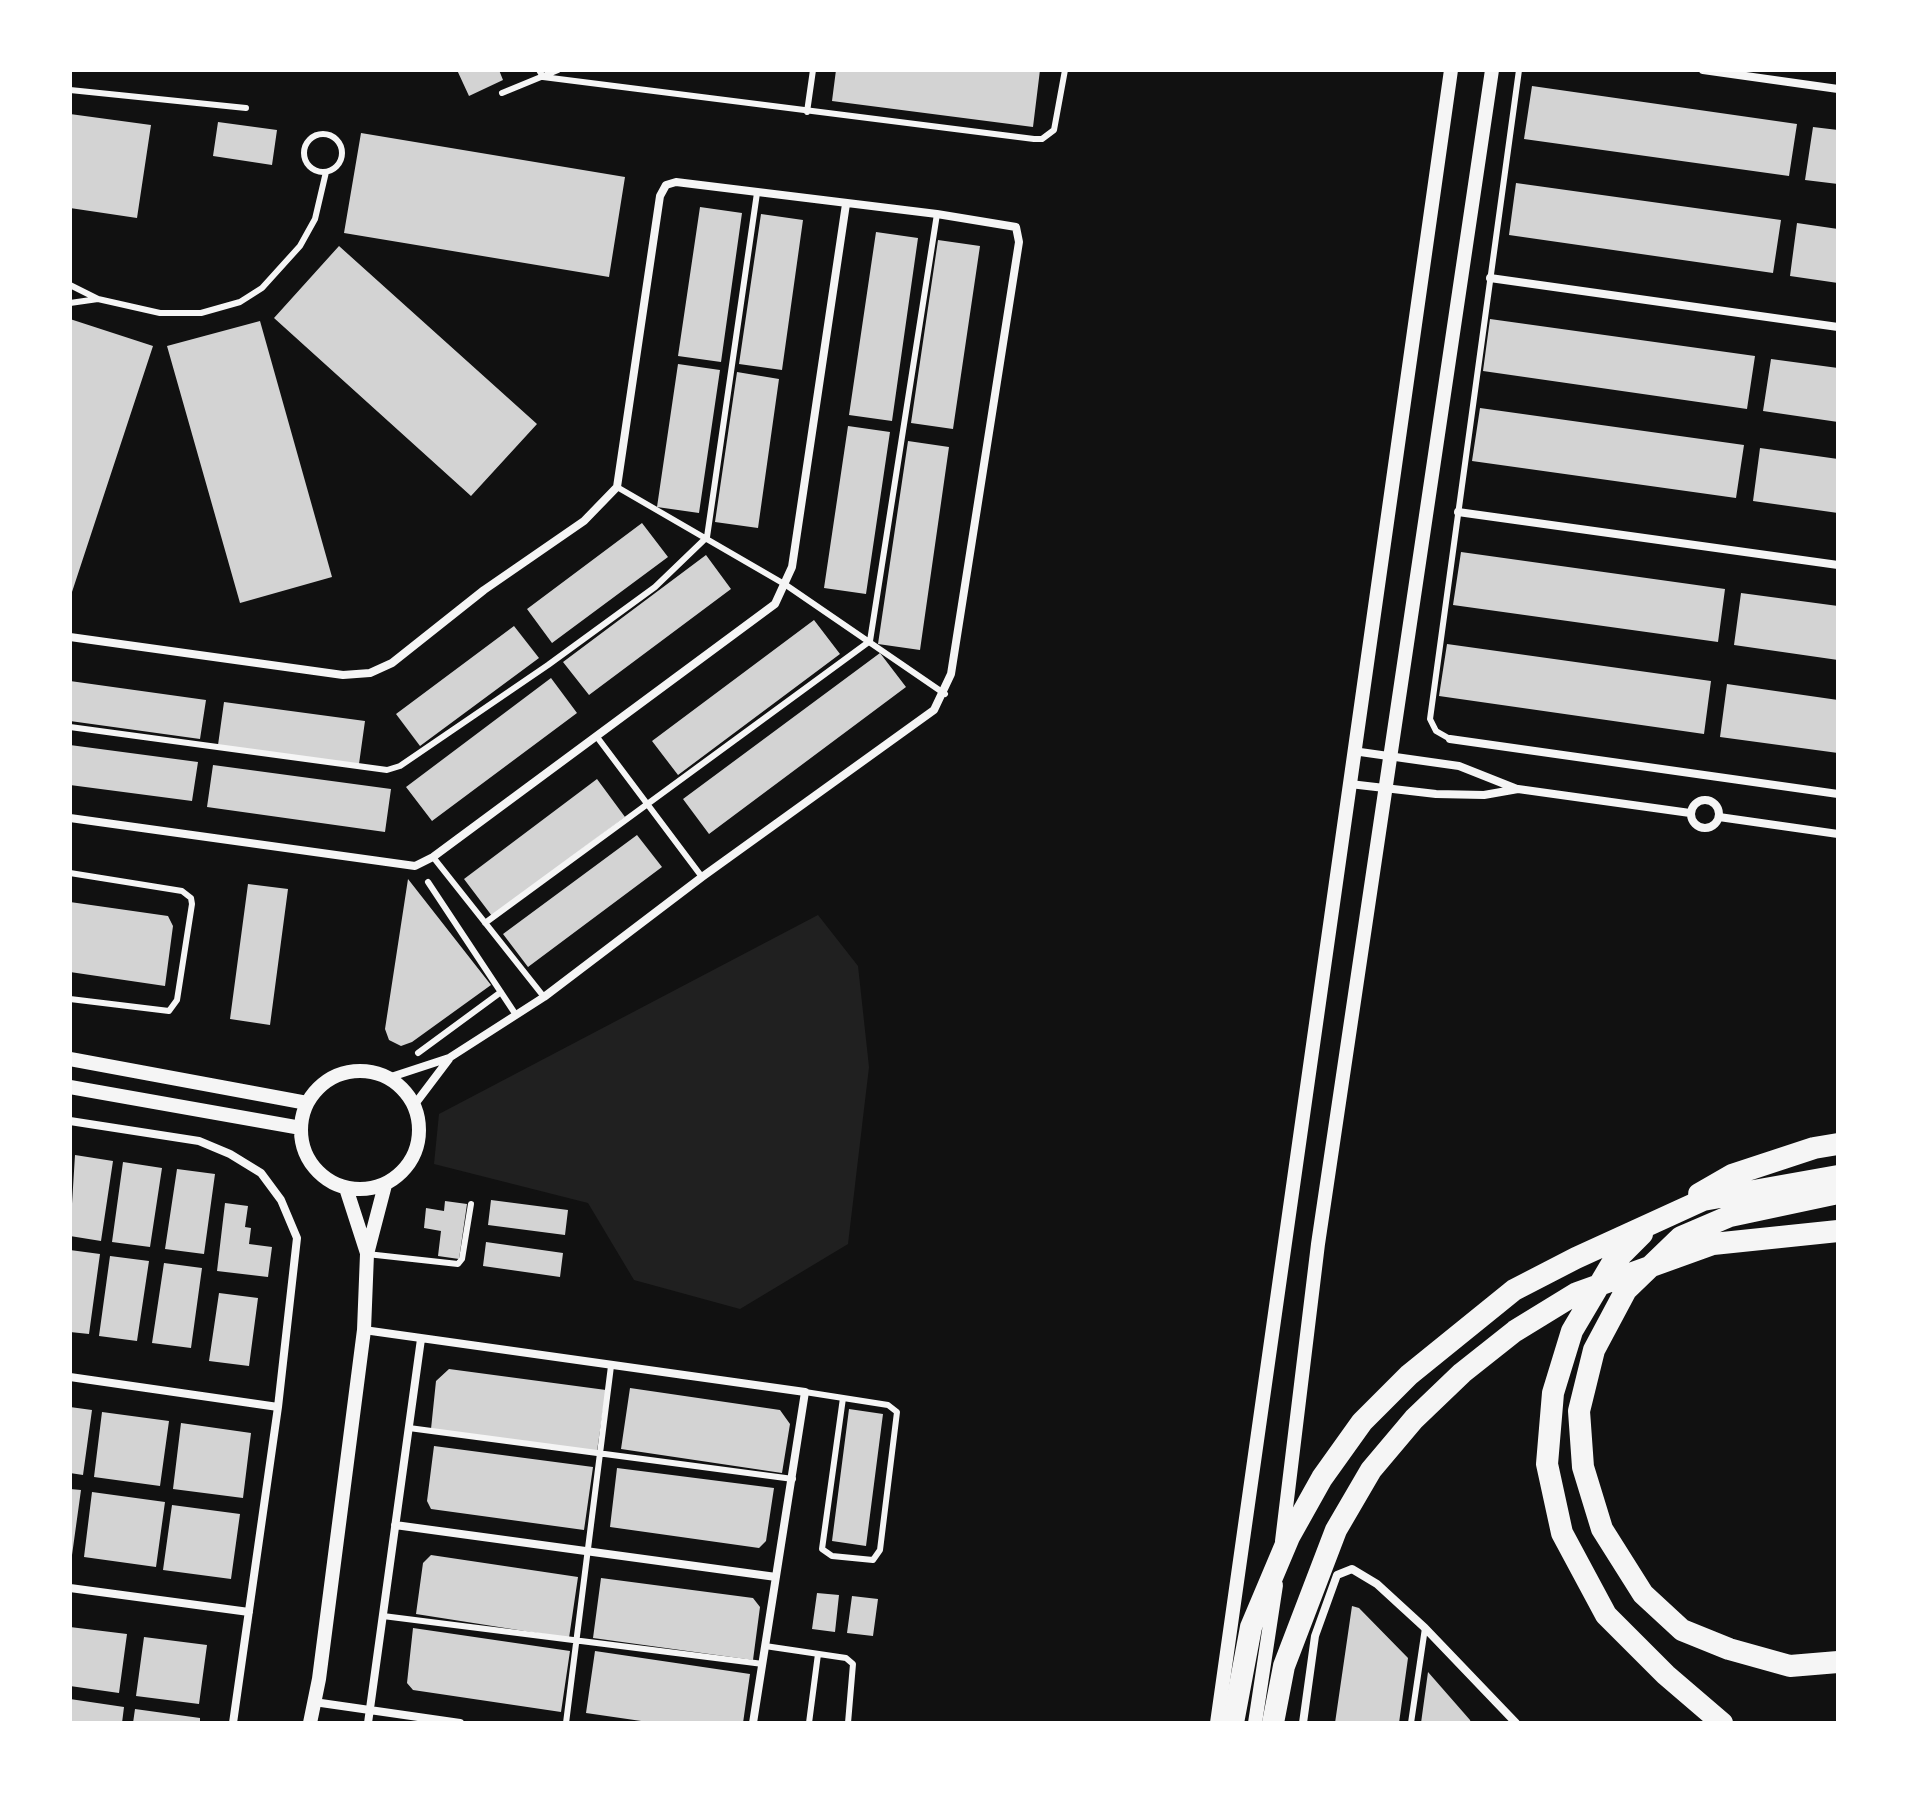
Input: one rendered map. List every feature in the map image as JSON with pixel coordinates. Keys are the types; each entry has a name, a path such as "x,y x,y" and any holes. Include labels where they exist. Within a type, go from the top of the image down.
{"highway":[{"path":"1722,1723 1666,1675 1606,1615 1562,1533 1547,1464 1553,1393 1572,1331 1611,1265 1666,1211 1732,1175 1814,1148 1838,1144"},
{"path":"1233,1723 1251,1627 1289,1537 1322,1478 1362,1422 1409,1375 1514,1290 1576,1258 1703,1200 1838,1176"},
{"path":"1838,1193 1730,1216 1681,1237 1626,1290 1594,1350 1579,1411 1583,1467 1602,1529 1643,1594 1682,1630 1729,1649 1790,1666 1838,1662"},
{"path":"1273,1723 1284,1666 1308,1596 1336,1530 1371,1470 1414,1419 1462,1373 1515,1331 1577,1293 1713,1244 1838,1231"}],"street":[{"path":"1217,1723 1451,70"},
{"path":"1255,1723 1384,788 1492,70"},
{"path":"1703,70 1838,89"},
{"path":"70,637 343,675 370,673 392,663 484,590 584,521 617,487 660,196 666,185 676,182 937,214 1016,227 1019,242 951,674 945,694 934,710 702,877 544,997 449,1058 388,1078"},
{"path":"70,818 415,866 433,857 775,604 792,567 846,204"},
{"path":"1490,278 1838,327"},
{"path":"1458,512 1838,565"},
{"path":"1450,739 1838,794"},
{"path":"1353,751 1459,766 1518,789 1690,813"},
{"path":"1349,783 1484,795 1518,789"},
{"path":"1707,800 1718,808 1719,817 1714,826 1705,829 1692,822 1690,813 1694,804 1707,800"},
{"path":"1719,817 1838,834"},
{"path":"415,1104 449,1058"},
{"path":"70,1059 307,1103"},
{"path":"352,1072 371,1072 388,1078 403,1089 415,1104 420,1123 419,1142 413,1159 401,1174 385,1185 366,1190 346,1188 327,1180 313,1166 303,1148 301,1128 307,1103 318,1088 334,1077 352,1072"},
{"path":"70,1087 301,1128"},
{"path":"70,1121 199,1141 261,1173 281,1200 297,1238 278,1407 233,1723"},
{"path":"310,1723 364,1330 367,1254 385,1185"},
{"path":"346,1188 367,1254"},
{"path":"364,1330 805,1392 753,1723"},
{"path":"368,1723 421,1339"},
{"path":"70,1377 278,1407"},
{"path":"395,1525 776,1577"},
{"path":"1303,1723 1315,1636 1337,1575 1352,1569 1377,1584 1425,1628 1513,1722"},
{"path":"70,1588 249,1612"},
{"path":"314,1702 460,1723"}],"lane":[{"path":"502,93 541,73 558,70"},
{"path":"807,112 813,70"},
{"path":"541,73 807,112 1042,139 1054,130 1065,70"},
{"path":"1450,739 1436,731 1430,719 1519,70"},
{"path":"70,90 246,108"},
{"path":"70,285 98,299 160,313 201,313 240,302 262,288 300,246 315,219 326,172 339,163 341,149 333,136 319,134 306,142 304,157 312,169 326,172"},
{"path":"70,727 387,770 400,766 655,587 707,537 757,193"},
{"path":"485,923 870,641 937,214"},
{"path":"70,303 98,299"},
{"path":"617,487 786,585 945,694"},
{"path":"597,737 702,877"},
{"path":"433,857 544,997"},
{"path":"70,873 182,891 191,898 192,904 177,1000 169,1011 161,1013 70,999"},
{"path":"428,882 516,1015"},
{"path":"418,1053 501,992"},
{"path":"367,1254 458,1264 462,1259 471,1204"},
{"path":"566,1723 611,1366"},
{"path":"805,1392 888,1405 897,1412 880,1550 873,1560 832,1556 822,1549 843,1398"},
{"path":"409,1428 793,1479"},
{"path":"383,1616 763,1664"},
{"path":"1411,1723 1425,1628"},
{"path":"765,1646 846,1658 853,1664 848,1723"},
{"path":"809,1723 818,1654"}],"shaded area":[{"path":"818,915 858,966 869,1067 848,1244 740,1309 634,1280 588,1203 434,1164 439,1114"}],"building":[{"path":"457,70 499,70 503,80 469,96"},
{"path":"836,70 1040,70 1033,127 832,101"},
{"path":"1532,86 1797,124 1789,176 1524,139"},
{"path":"70,114 151,125 137,218 70,208"},
{"path":"218,122 277,130 272,165 213,156"},
{"path":"1813,127 1838,130 1838,184 1805,180"},
{"path":"361,133 625,177 609,277 344,233"},
{"path":"1516,183 1781,220 1773,273 1509,235"},
{"path":"700,207 742,213 721,362 678,356"},
{"path":"761,214 803,220 782,370 739,364"},
{"path":"1797,223 1838,229 1838,283 1790,276"},
{"path":"876,232 918,238 892,421 849,415"},
{"path":"938,240 980,246 953,429 911,423"},
{"path":"339,246 537,424 471,496 274,318"},
{"path":"70,319 153,346 71,595 70,595"},
{"path":"1490,319 1755,356 1747,409 1483,371"},
{"path":"260,321 332,577 240,603 167,346"},
{"path":"1771,359 1838,368 1838,422 1763,411"},
{"path":"678,364 720,370 699,513 657,507"},
{"path":"737,372 779,379 758,528 715,522"},
{"path":"1480,408 1744,445 1736,498 1472,461"},
{"path":"848,426 890,432 866,594 824,588"},
{"path":"908,441 949,447 920,650 878,644"},
{"path":"1760,448 1838,459 1838,513 1753,501"},
{"path":"642,523 668,557 552,643 527,609"},
{"path":"1461,552 1725,589 1718,642 1453,605"},
{"path":"706,555 731,589 589,695 563,662"},
{"path":"1741,593 1838,606 1838,660 1734,645"},
{"path":"814,620 840,654 678,775 652,741"},
{"path":"514,626 539,658 420,746 396,714"},
{"path":"1447,644 1711,681 1704,734 1439,696"},
{"path":"880,653 906,687 709,834 683,799"},
{"path":"551,678 577,713 432,821 406,787"},
{"path":"70,681 206,700 200,739 70,721"},
{"path":"1727,684 1838,700 1838,753 1720,737"},
{"path":"224,702 365,721 359,764 218,745"},
{"path":"70,745 198,762 192,801 70,785"},
{"path":"213,765 391,789 385,832 207,807"},
{"path":"597,779 625,817 492,916 464,879"},
{"path":"637,835 662,867 528,967 503,934"},
{"path":"408,879 491,985 412,1042 401,1046 389,1040 385,1029"},
{"path":"248,884 288,889 270,1025 230,1019"},
{"path":"70,902 168,916 173,926 165,986 70,972"},
{"path":"75,1155 113,1161 101,1241 70,1236"},
{"path":"123,1162 162,1168 150,1247 112,1242"},
{"path":"177,1169 215,1174 204,1254 165,1249"},
{"path":"491,1200 568,1210 565,1235 488,1225"},
{"path":"445,1201 467,1204 459,1259 438,1256 441,1231 424,1228 426,1208 444,1211"},
{"path":"225,1203 248,1206 245,1227 251,1228 249,1244 272,1247 268,1277 217,1271"},
{"path":"486,1242 563,1253 560,1277 483,1266"},
{"path":"70,1250 100,1254 89,1334 70,1332"},
{"path":"110,1256 149,1261 137,1341 99,1336"},
{"path":"164,1263 202,1268 191,1348 152,1343"},
{"path":"219,1293 258,1298 249,1366 209,1361"},
{"path":"449,1369 606,1390 597,1451 431,1429 436,1381"},
{"path":"630,1388 780,1410 790,1424 782,1473 621,1449"},
{"path":"70,1407 92,1410 83,1475 70,1473"},
{"path":"849,1409 883,1414 866,1546 832,1541"},
{"path":"102,1412 169,1421 160,1486 94,1477"},
{"path":"181,1423 251,1433 243,1498 173,1489"},
{"path":"434,1446 593,1467 584,1530 431,1509 427,1501"},
{"path":"617,1468 774,1488 766,1541 759,1548 610,1527"},
{"path":"70,1489 81,1490 72,1555 70,1555"},
{"path":"92,1492 165,1502 156,1567 84,1557"},
{"path":"172,1505 240,1514 231,1579 163,1570"},
{"path":"431,1555 578,1577 569,1638 416,1614 423,1563"},
{"path":"601,1578 753,1598 760,1607 753,1660 593,1638"},
{"path":"817,1593 839,1595 835,1632 812,1629"},
{"path":"852,1596 878,1599 873,1636 847,1633"},
{"path":"1352,1606 1359,1608 1408,1658 1399,1723 1335,1723"},
{"path":"70,1627 127,1634 119,1693 70,1686"},
{"path":"413,1628 570,1651 561,1712 413,1690 407,1683"},
{"path":"144,1637 207,1645 199,1704 136,1696"},
{"path":"595,1651 750,1674 743,1723 655,1723 586,1713"},
{"path":"1428,1672 1470,1720 1471,1723 1421,1723"},
{"path":"70,1699 124,1707 122,1723 70,1723"},
{"path":"135,1709 200,1718 200,1723 133,1723"}]}
